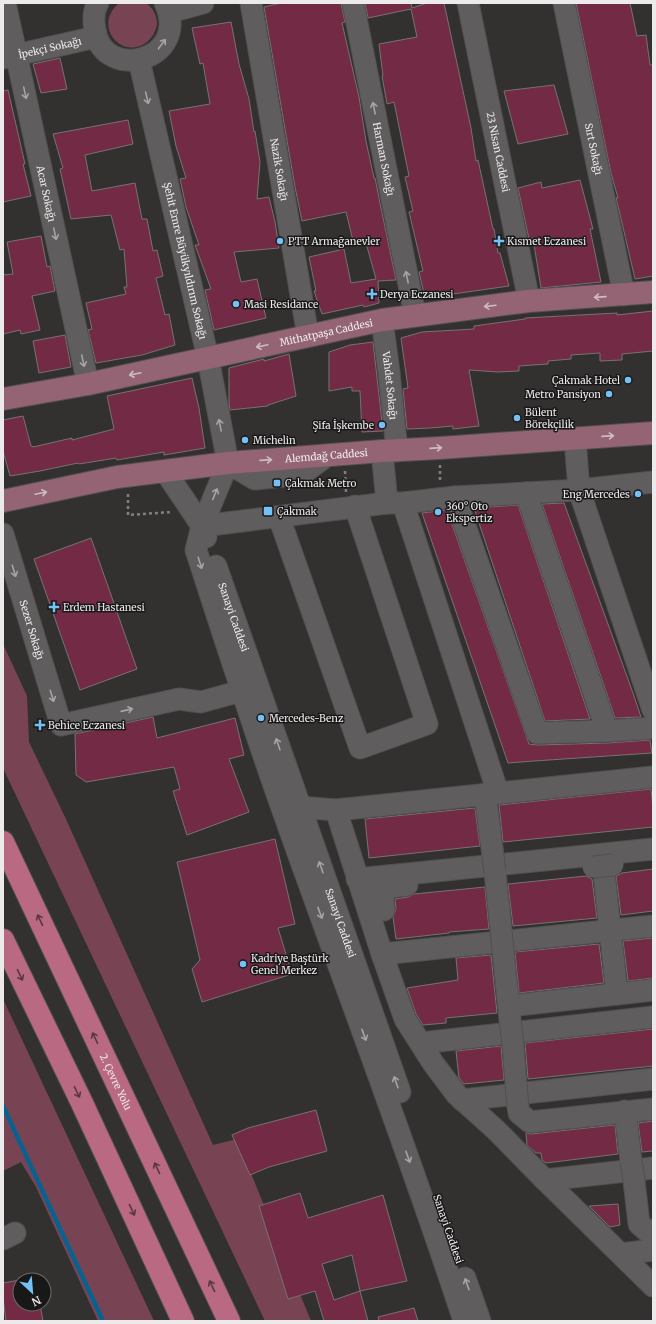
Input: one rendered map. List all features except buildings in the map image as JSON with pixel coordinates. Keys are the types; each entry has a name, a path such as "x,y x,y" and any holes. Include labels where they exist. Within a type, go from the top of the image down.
{"highway":[{"name":"2. Çevre Yolu","path":"3,842 229,1321"},
{"path":"3,940 82,1104 183,1321"}],"main road":[{"name":"Mithatpaşa Caddesi","path":"3,399 88,384 382,320 529,301 653,292"},
{"name":"Alemdağ Caddesi","path":"3,501 128,475 228,463 653,433"}],"street":[{"name":"Acar Sokağı","path":"5,3 10,56 88,384"},
{"path":"98,3 93,19 96,37 103,48 114,56 127,60 139,60 151,55 161,47 168,35 171,22 168,8 203,3"},
{"name":"Nazik Sokağı","path":"251,3 308,336"},
{"name":"Harman Sokağı","path":"353,3 415,315"},
{"name":"23 Nisan Caddesi","path":"468,3 529,301"},
{"name":"Sırt Sokağı","path":"564,3 624,295"},
{"name":"İpekçi Sokağı","path":"10,56 96,37"},
{"name":"Şehit Emre Büyükyıldırım Sokağı","path":"139,60 208,358 228,463"},
{"name":"Vahdet Sokağı","path":"382,320 389,372 390,451 395,503 492,794 492,848 519,1113 530,1122 625,1112"},
{"path":"575,439 580,490 653,710"},
{"name":"Sanayi Caddesi","path":"228,463 202,526 196,550 242,691 292,808 480,1321"},
{"name":"Sanayi Caddesi","path":"165,471 202,526 292,808 464,1321"},
{"path":"202,526 279,517 350,502 395,503 448,492 526,493 580,490 653,482"},
{"path":"448,492 537,732 607,731 653,728"},
{"path":"526,493 607,731"},
{"path":"279,517 360,748 427,724 350,502"},
{"name":"Sezer Sokağı","path":"3,534 62,725 179,699 201,702 242,691"},
{"path":"292,808 336,810 653,777"},
{"path":"336,810 357,879 405,1019 420,1043 457,1095 496,1130 653,1286"},
{"path":"384,910 382,888 603,862 653,849"},
{"path":"357,879 603,862 653,861"},
{"path":"603,862 616,994"},
{"path":"382,954 653,926"},
{"path":"510,1013 616,994 653,990"},
{"path":"420,1043 653,1017"},
{"path":"462,1100 653,1079"},
{"path":"653,1109 625,1112 639,1224 647,1231 653,1230"},
{"path":"545,1180 653,1168"},
{"path":"621,1254 653,1250"}],"path":[{"path":"440,448 448,492"},
{"path":"336,455 350,502"},
{"path":"128,475 128,515 174,512"}],"shaded area":[{"path":"119,3 146,3 153,9 157,24 154,34 147,42 138,47 128,47 120,44 114,38 109,30 108,21 111,12"},
{"path":"3,644 27,696 29,742 65,817 213,1145 237,1139 311,1321 265,1321 3,768"},
{"path":"3,999 154,1321 98,1321 36,1187 21,1162 3,1171"}],"waterway":[{"path":"3,1106 103,1321"}],"place":[{"name":"PTT Armağanevler","path":"280,241"},
{"name":"Kısmet Eczanesi","path":"499,241"},
{"name":"Derya Eczanesi","path":"372,294"},
{"name":"Masi Residance","path":"236,304"},
{"name":"Çakmak Hotel","path":"628,380"},
{"name":"Metro Pansiyon","path":"609,394"},
{"name":"Bülent Börekçilik","path":"517,418"},
{"name":"Şifa İşkembe","path":"382,425"},
{"name":"Michelin","path":"245,440"},
{"name":"Çakmak Metro","path":"277,483"},
{"name":"Eng Mercedes","path":"638,494"},
{"name":"Çakmak","path":"268,511"},
{"name":"360° Oto Ekspertiz","path":"438,512"},
{"name":"Erdem Hastanesi","path":"54,607"},
{"name":"Mercedes-Benz","path":"261,718"},
{"name":"Behice Eczanesi","path":"40,725"},
{"name":"Kadriye Baştürk Genel Merkez","path":"243,964"}]}
